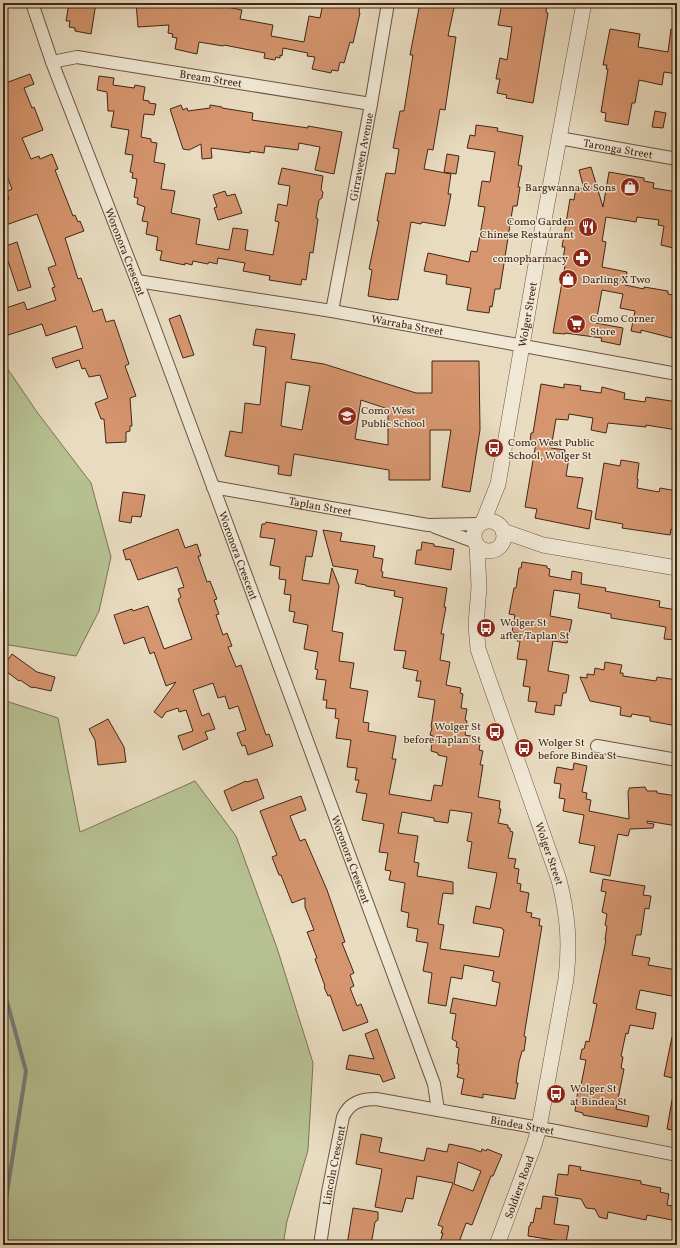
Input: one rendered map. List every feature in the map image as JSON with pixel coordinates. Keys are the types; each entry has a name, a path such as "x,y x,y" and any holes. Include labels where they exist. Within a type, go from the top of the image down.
{"street":[{"name":"Woronora Crescent","path":"32,3 52,62 137,281 434,1084 438,1110"},
{"name":"Girraween Avenue","path":"332,311 371,104 388,3"},
{"name":"Wolger Street","path":"481,523 498,484 584,3"},
{"name":"Bream Street","path":"52,62 77,56 371,104"},
{"name":"Taronga Street","path":"559,138 677,159"},
{"name":"Warraba Street","path":"137,281 332,311 677,374"},
{"name":"Wolger Street","path":"498,484 502,530"},
{"name":"Taplan Street","path":"213,487 428,525 476,544"},
{"path":"542,545 497,548 486,551 476,544 474,534 481,523 487,521 495,522 502,530 542,545 677,568"},
{"name":"Taplan Street","path":"428,525 481,523"},
{"path":"497,548 503,539 502,530"},
{"name":"Wolger Street","path":"476,544 479,587 476,625 478,649 559,880 566,905 568,926 568,960 566,979 539,1128"},
{"name":"Wolger Street","path":"479,587 497,548"},
{"path":"597,746 677,760"},
{"name":"Bindea Street","path":"367,1099 376,1099 539,1128 677,1155"},
{"name":"Lincoln Crescent","path":"320,1245 342,1117 346,1109 353,1103 367,1099"},
{"name":"Soldiers Road","path":"497,1245 539,1128"}],"green space":[{"path":"3,362 37,412 91,483 111,557 99,611 76,656 3,644"},
{"path":"3,700 58,718 80,832 195,781 236,836 277,948 313,1063 308,1150 287,1221 283,1245 3,1245"}],"building":[{"path":"69,3 96,3 91,34 75,31 75,28 69,27 70,21 66,21"},
{"path":"136,3 207,3 242,10 240,19 273,25 271,36 304,42 309,16 320,18 323,3 360,3 360,13 353,43 350,42 344,63 340,62 338,71 332,70 331,73 312,69 315,57 307,56 308,53 283,48 282,56 280,55 280,58 276,57 275,60 264,58 265,53 199,42 197,54 175,49 177,38 172,37 173,34 168,33 169,25 138,27"},
{"path":"420,3 455,3 448,36 456,37 445,110 440,109 433,150 428,149 424,169 451,174 448,194 451,194 445,226 422,222 421,224 411,222 398,300 391,300 368,296 372,270 369,269 379,221 377,221 386,173 395,174 399,149 393,148 400,111 404,111 413,55 410,55"},
{"path":"502,3 526,5 526,3 547,3 546,12 548,13 533,103 506,98 507,95 497,93 500,79 496,79 500,58 507,60 512,27 498,25"},
{"path":"610,29 640,34 638,47 668,52 671,29 677,29 677,74 664,72 662,85 639,80 635,103 632,103 628,125 605,121 606,113 601,112 608,69 606,69 607,65 603,65"},
{"path":"30,74 34,84 24,88 32,108 34,107 43,130 22,138 31,159 39,156 40,159 52,154 58,169 55,170 73,216 75,215 78,222 80,221 84,231 65,238 78,279 81,278 93,312 102,309 106,322 114,320 129,364 125,366 136,396 130,398 132,426 130,426 130,431 126,432 126,442 106,443 104,419 101,419 95,403 108,398 100,375 89,377 85,368 82,369 79,360 56,368 52,358 83,348 76,326 46,336 42,324 5,336 3,330 3,309 24,302 27,310 56,300 52,288 55,287 48,268 56,265 37,214 3,226 3,202 9,199 6,192 12,189 3,166 3,84"},
{"path":"99,76 114,78 113,85 134,88 135,85 145,87 143,100 156,104 154,115 144,114 141,137 151,139 151,142 157,143 154,162 165,164 161,189 175,191 171,213 200,219 196,244 229,250 233,228 248,230 245,250 273,255 279,222 275,221 278,204 287,206 290,186 278,184 282,168 323,176 321,190 323,192 322,198 319,200 316,218 318,219 313,253 310,252 306,280 302,279 301,285 269,280 270,276 243,271 245,263 218,258 217,264 193,261 192,265 160,260 162,251 156,250 158,237 146,234 148,222 142,221 145,207 137,204 138,198 134,197 137,179 132,178 133,173 130,172 133,155 125,154 129,130 111,127 114,111 108,111 107,92 97,90"},
{"path":"181,105 183,110 187,108 188,111 210,108 210,105 222,107 253,113 252,120 308,128 308,126 342,132 334,174 315,170 320,147 299,143 298,150 265,146 264,153 250,151 250,153 211,148 212,158 202,159 201,144 189,150 183,149 170,109"},
{"path":"655,111 666,113 663,128 652,127"},
{"path":"476,125 498,128 497,131 523,136 518,165 522,166 518,187 520,187 517,206 513,206 500,289 495,289 492,307 490,306 489,313 467,310 471,288 446,284 447,275 424,271 428,253 469,262 471,251 477,252 485,207 478,206 482,181 490,182 495,152 467,148 470,135 475,136"},
{"path":"447,154 459,156 456,174 444,172"},
{"path":"591,167 603,207 609,172 644,178 644,181 654,183 653,188 677,192 677,249 661,245 664,226 658,225 659,220 637,217 636,222 606,217 602,241 606,242 602,267 627,272 625,285 644,289 644,287 668,291 668,294 677,296 677,320 675,333 673,333 672,338 641,330 641,333 631,331 635,311 620,308 623,294 602,290 596,323 623,328 620,345 601,341 602,338 565,333 553,333 566,260 563,259 565,247 562,247 570,199 574,200 576,188 584,189 579,170"},
{"path":"225,191 227,196 235,194 242,213 218,220 214,208 217,207 213,195"},
{"path":"17,242 31,287 18,291 8,261 3,262 3,247"},
{"path":"180,315 194,355 183,358 169,319"},
{"path":"256,329 295,334 291,359 324,364 416,393 432,393 432,361 479,361 480,430 470,492 442,487 451,430 430,430 430,480 389,480 389,470 294,454 291,476 278,474 279,466 225,456 230,431 242,433 245,403 260,405 266,347 253,345","holes":["286,382 310,386 302,430 281,426","361,400 388,409 388,445 355,439"]},
{"path":"541,384 564,388 564,384 581,386 580,390 601,393 602,387 625,393 624,399 645,402 646,397 677,402 677,430 646,425 646,427 608,423 606,433 591,430 593,418 569,414 568,420 556,419 551,448 565,450 564,457 569,458 566,476 583,478 577,508 592,511 589,529 535,518 537,509 525,507 536,443 530,442 531,433 533,433"},
{"path":"621,460 639,463 637,488 659,492 660,488 677,491 677,530 671,529 670,535 622,528 623,524 595,519 604,463 620,466"},
{"path":"123,492 145,495 141,517 132,516 131,523 119,521"},
{"path":"266,522 317,531 312,557 306,556 302,580 329,584 332,568 339,586 332,631 343,633 339,661 354,663 350,688 368,691 363,722 369,723 368,731 396,736 392,759 396,759 389,794 431,801 434,785 442,786 447,757 438,755 438,753 431,751 433,736 430,735 435,700 418,697 421,681 416,681 418,671 403,668 406,651 394,650 403,598 394,596 395,591 355,583 358,570 333,566 323,530 342,533 340,541 375,546 373,557 383,559 381,571 383,572 382,577 447,588 444,607 446,607 441,634 444,634 440,660 450,662 446,685 461,688 460,693 463,694 461,708 467,709 465,735 481,738 479,750 483,751 480,765 483,765 478,797 500,801 499,809 501,809 498,823 508,825 510,831 513,832 508,858 516,859 514,868 519,869 517,883 521,884 520,891 529,893 526,912 532,913 531,917 540,919 539,926 542,926 524,1036 526,1037 524,1051 522,1051 519,1062 516,1083 518,1083 515,1099 483,1094 483,1098 461,1094 464,1079 457,1077 459,1069 459,1064 457,1064 459,1048 456,1047 457,1042 452,1039 456,1014 450,1013 453,998 496,1006 500,983 492,981 494,971 464,965 462,979 451,977 446,1006 428,1003 432,973 423,971 428,943 416,941 418,929 407,927 409,913 401,911 405,883 389,880 391,871 385,870 388,853 379,852 384,824 362,820 367,794 356,792 359,780 355,780 357,768 347,767 351,740 336,738 339,719 335,718 336,709 326,708 327,700 323,700 326,680 316,679 318,670 315,669 318,652 304,649 308,625 293,622 295,612 289,611 291,595 284,594 286,580 279,579 280,567 270,565 275,539 260,537 262,524 265,524","holes":["450,810 472,813 467,841 472,842 468,868 497,873 490,909 476,906 473,923 502,928 504,930 499,957 440,949 444,925 438,924 443,893 453,894 453,882 417,876 419,863 414,862 418,836 398,833 402,812 434,818 434,821 448,823"]},
{"path":"178,529 185,548 197,544 201,556 198,556 207,582 210,581 217,599 214,600 219,614 216,615 223,635 227,633 232,646 228,647 236,667 241,665 266,735 269,734 273,746 248,755 245,745 242,746 237,733 246,730 238,706 229,709 225,696 218,698 213,683 193,690 202,716 209,713 215,729 205,732 208,739 183,750 178,736 193,731 186,710 179,712 178,708 166,712 162,718 154,712 176,682 166,686 154,652 150,654 144,637 124,644 114,615 148,606 164,649 192,639 178,599 181,597 178,589 184,587 177,567 138,580 130,559 126,560 123,550"},
{"path":"422,542 434,544 434,546 454,549 451,570 415,564 417,550 421,550"},
{"path":"522,562 547,566 547,568 550,569 549,576 571,580 572,571 582,573 581,584 606,588 605,591 660,601 659,607 677,610 676,640 664,639 666,627 611,618 611,614 578,608 580,594 554,590 550,616 572,620 567,643 553,641 548,671 569,675 566,693 563,693 561,706 555,705 554,715 535,712 537,702 528,701 530,687 523,686 527,660 517,659 520,641 517,641 518,633 512,632 515,615 509,614 514,588 516,588 519,568 521,568"},
{"path":"12,654 37,672 55,677 51,691 32,688 20,680 19,681 3,669"},
{"path":"605,662 622,665 620,673 623,673 623,676 656,681 657,677 677,680 677,726 650,721 650,717 632,714 631,717 620,715 621,707 590,701 580,677 587,678 587,674 594,675 595,668 604,670"},
{"path":"108,719 124,747 126,762 98,765 95,740 89,729"},
{"path":"574,763 587,766 582,792 587,793 586,799 591,800 589,811 629,819 629,788 645,787 647,791 657,791 657,793 677,796 677,826 647,821 647,823 654,824 653,828 630,829 628,836 618,834 610,876 590,872 595,846 579,843 584,815 563,811 565,799 559,798 561,784 554,783 557,767 573,770"},
{"path":"257,779 264,798 232,811 224,791 246,781"},
{"path":"301,796 306,810 290,816 300,841 305,839 327,890 345,942 342,943 354,973 350,975 354,986 350,988 357,1006 361,1004 368,1022 343,1031 330,995 328,996 324,987 325,986 315,959 317,958 307,932 314,930 305,907 305,898 292,903 272,857 277,855 260,811"},
{"path":"603,879 645,886 643,895 651,896 649,909 645,908 641,935 636,935 632,955 650,958 648,965 677,970 677,997 640,990 636,1009 656,1013 653,1029 630,1025 628,1034 626,1033 621,1056 623,1057 621,1068 624,1069 616,1109 649,1116 647,1127 583,1115 583,1113 575,1111 578,1089 580,1090 586,1060 580,1059 582,1049 584,1049 586,1041 589,1042 597,1004 593,1003 606,940 607,926 605,925 607,914 602,912 606,892 601,891"},
{"path":"377,1029 395,1078 383,1082 380,1075 346,1069 349,1055 374,1059 365,1034"},
{"path":"672,1037 677,1038 677,1079 664,1076"},
{"path":"672,1100 677,1101 677,1131 667,1129"},
{"path":"361,1134 382,1138 379,1152 424,1161 427,1148 447,1152 449,1144 481,1152 482,1149 486,1151 487,1149 502,1155 493,1176 491,1176 472,1225 466,1223 458,1245 439,1245 443,1233 441,1233 443,1227 438,1225 453,1183 417,1176 413,1199 406,1198 402,1212 375,1207 382,1169 356,1164","holes":["458,1162 481,1171 473,1191 454,1184"]},
{"path":"569,1165 581,1167 580,1170 641,1181 641,1184 661,1188 660,1192 669,1194 667,1205 677,1207 677,1221 647,1215 646,1220 608,1212 607,1219 599,1217 595,1209 586,1208 581,1199 555,1195 558,1174 568,1175"},
{"path":"543,1196 558,1198 554,1224 569,1226 566,1242 528,1236 529,1226 531,1222 533,1223 536,1208 541,1209"},
{"path":"353,1208 378,1212 378,1220 375,1222 371,1245 347,1245"}],"waterway":[{"path":"3,987 26,1071 3,1218"}],"place":[{"name":"Bargwanna & Sons","path":"630,187"},
{"name":"Como Garden Chinese Restaurant","path":"588,227"},
{"name":"comopharmacy","path":"582,258"},
{"name":"Darling X Two","path":"568,279"},
{"name":"Como Corner Store","path":"576,324"},
{"name":"Como West Public School","path":"347,416"},
{"name":"Como West Public School, Wolger St","path":"494,448"},
{"name":"Wolger St after Taplan St","path":"486,628"},
{"name":"Wolger St before Taplan St","path":"495,732"},
{"name":"Wolger St before Bindea St","path":"524,748"},
{"name":"Wolger St at Bindea St","path":"556,1094"}]}
